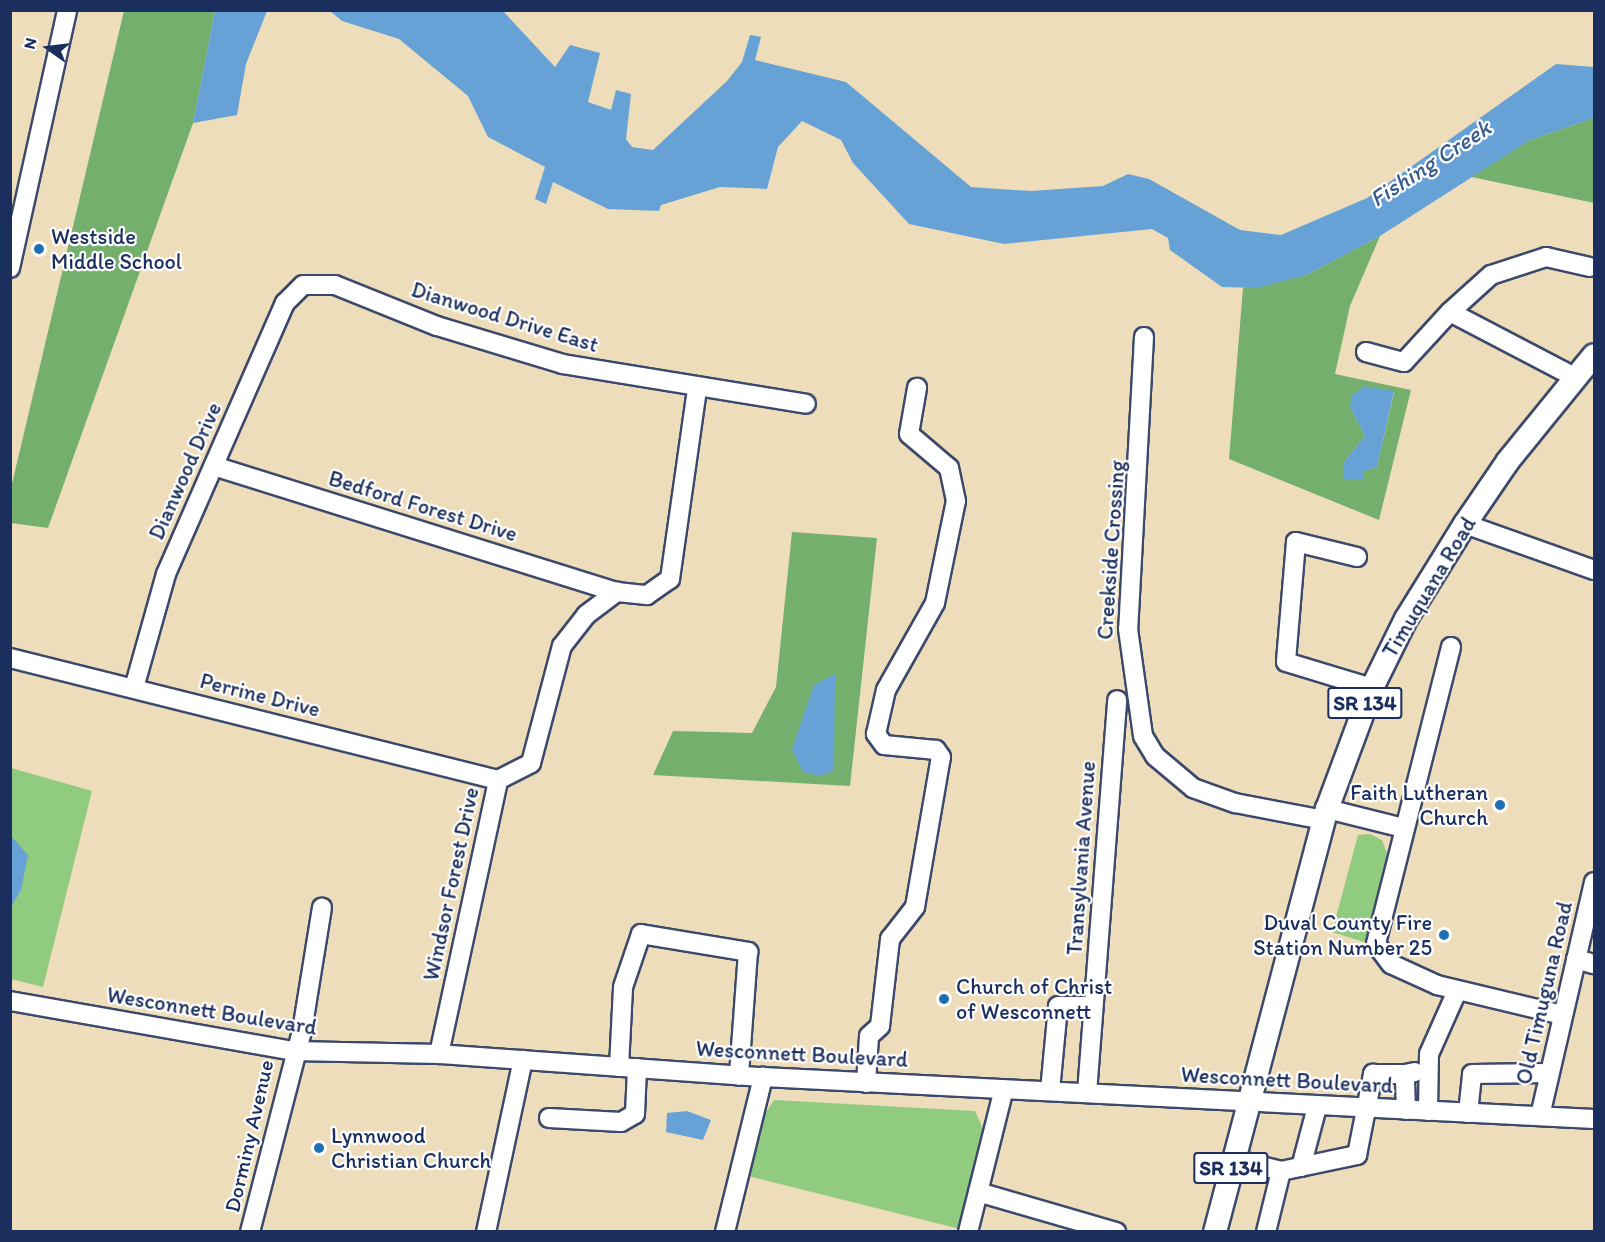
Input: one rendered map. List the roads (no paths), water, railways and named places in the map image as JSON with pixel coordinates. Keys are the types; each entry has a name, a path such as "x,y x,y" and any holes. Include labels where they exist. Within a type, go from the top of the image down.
{"main road":[{"name":"Timuquana Road","path":"1215,1232 1325,815 1372,688 1465,524 1594,355"}],"street":[{"path":"10,268 67,10"},
{"path":"1366,352 1404,362 1450,312 1491,275 1546,257 1590,267"},
{"name":"Dianwood Drive East","path":"303,285 335,285 437,326 563,364 697,388 806,404"},
{"name":"Dianwood Drive","path":"134,688 166,574 285,303 303,285"},
{"path":"1450,312 1576,378"},
{"name":"Creekside Crossing","path":"1144,337 1128,629 1143,736 1155,756 1193,788 1235,803 1403,828"},
{"path":"617,592 655,592 676,568 697,388"},
{"path":"866,1083 869,1036 880,1026 890,939 915,907 941,757 936,750 884,745 876,734 886,690 935,603 956,501 949,468 909,435 917,388"},
{"name":"Bedford Forest Drive","path":"214,466 617,592"},
{"path":"1465,524 1594,570"},
{"path":"1357,557 1296,542 1286,662 1372,688"},
{"name":"Windsor Forest Drive","path":"439,1054 498,780 531,764 561,646 586,615 617,592"},
{"path":"1450,647 1403,828 1376,944 1391,964 1457,991 1562,1015"},
{"name":"Perrine Drive","path":"10,658 498,780"},
{"name":"Transylvania Avenue","path":"1087,1093 1117,699"},
{"name":"Old Timuguna Road","path":"1540,1116 1548,1073 1594,882"},
{"name":"Dorminy Avenue","path":"250,1232 294,1051 322,908"},
{"path":"549,1118 621,1122 635,1114 628,1068 623,987 641,934 748,952 739,1076"},
{"path":"1576,959 1594,964"},
{"path":"1428,1111 1429,1054 1457,991"},
{"name":"Wesconnett Boulevard","path":"10,1001 294,1051 439,1054 739,1076 1087,1093 1247,1104 1594,1119"},
{"path":"1050,1091 1058,1006 1094,1006"},
{"path":"486,1232 523,1060"},
{"path":"1233,1159 1281,1171 1357,1155 1370,1109 1373,1074 1405,1074 1428,1070"},
{"path":"1468,1113 1472,1074 1548,1073"},
{"path":"1405,1074 1406,1110"},
{"path":"726,1232 763,1077"},
{"path":"968,1232 1004,1089"},
{"path":"1301,1167 1317,1107"},
{"path":"1266,1232 1281,1171"},
{"path":"978,1192 1116,1232"}],"water":[{"path":"215,11 267,11 246,64 237,115 193,123"},
{"name":"Fishing Creek","path":"330,11 503,11 555,67 570,45 600,53 588,102 611,110 616,90 631,94 626,139 632,147 653,150 727,81 742,62 750,35 761,37 755,60 846,82 971,187 1031,191 1103,186 1128,174 1149,179 1240,230 1281,235 1367,198 1556,64 1594,67 1594,118 1530,140 1380,236 1306,275 1257,288 1222,287 1170,250 1168,238 1152,229 1004,244 909,224 853,163 841,140 802,121 778,147 767,189 720,187 661,205 659,211 608,209 553,182 546,204 535,199 545,167 488,137 468,96 399,39 342,21"},
{"path":"1364,386 1394,391 1377,467 1364,471 1363,479 1344,480 1344,462 1365,436 1350,407 1352,396"},
{"path":"835,674 834,770 821,776 803,772 792,749 814,685"},
{"path":"11,836 28,855 21,890 11,907"},
{"path":"687,1111 711,1120 703,1140 666,1132 667,1113"}],"place":[{"name":"Westside Middle School","path":"39,249"},
{"name":"Faith Lutheran Church","path":"1500,805"},
{"name":"Duval County Fire Station Number 25","path":"1444,935"},
{"name":"Church of Christ of Wesconnett","path":"944,999"},
{"name":"Lynnwood Christian Church","path":"319,1148"}]}
